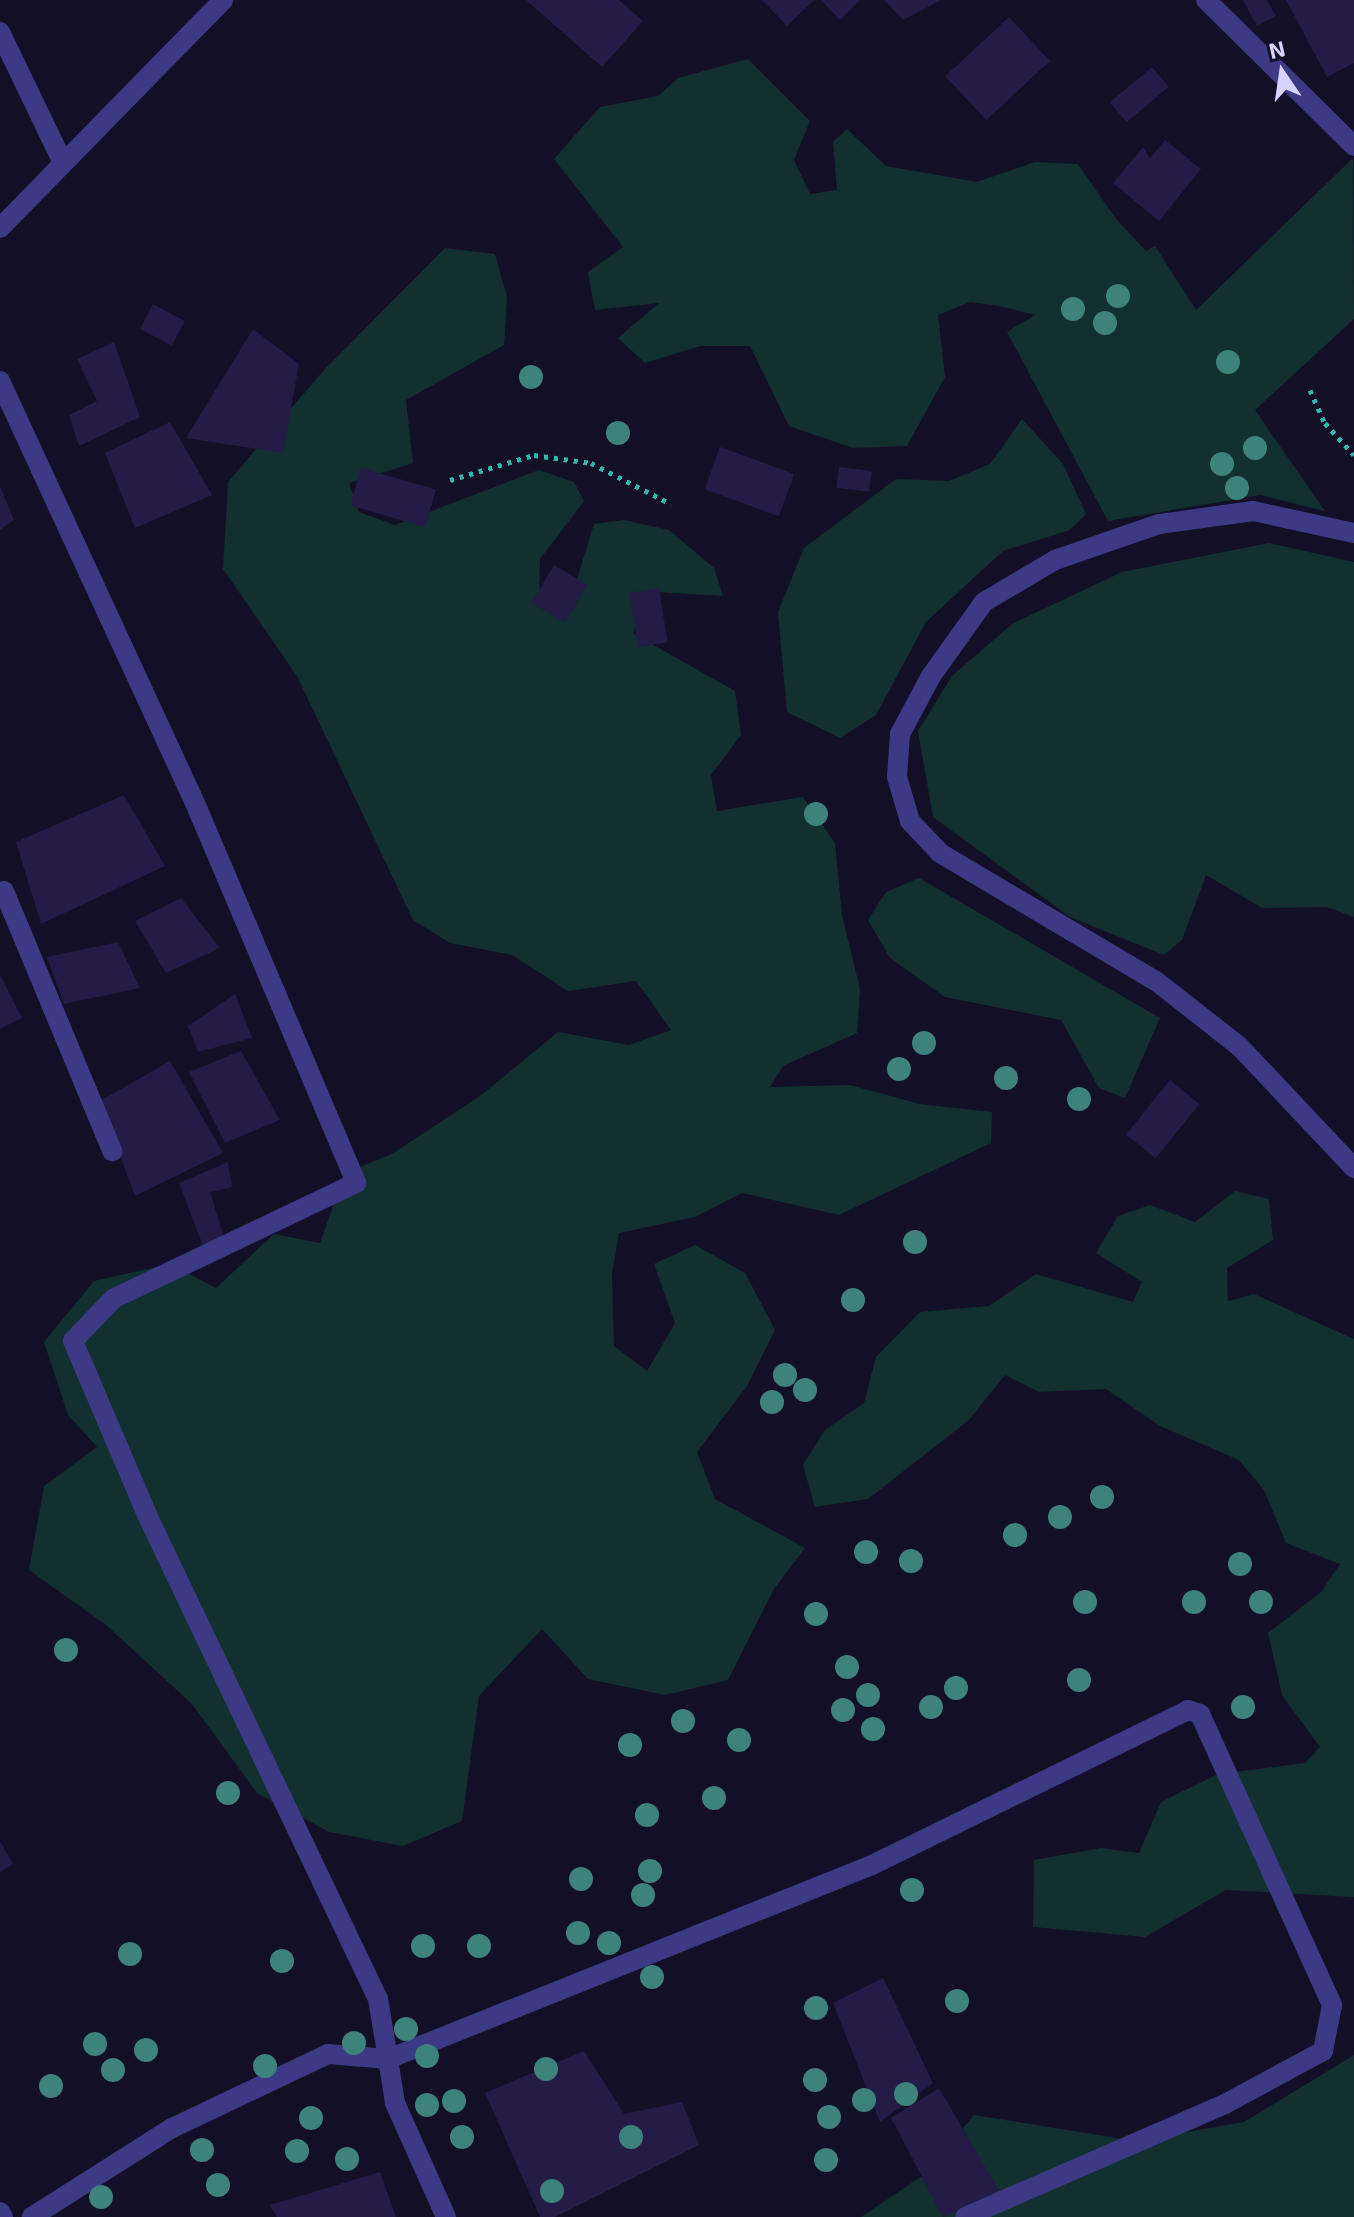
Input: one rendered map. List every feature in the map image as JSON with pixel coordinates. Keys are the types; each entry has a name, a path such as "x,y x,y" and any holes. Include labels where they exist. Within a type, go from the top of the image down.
{"street":[{"path":"0,228 223,0"},
{"path":"1206,0 1354,146"},
{"path":"0,32 63,163"},
{"path":"0,381 198,810 356,1183 113,1299 73,1341 148,1517 378,1999 395,2103 446,2217"},
{"path":"1354,533 1253,511 1159,524 1055,560 984,602 931,676 900,734 897,777 910,821 940,853 1156,981 1239,1046 1354,1168"},
{"path":"1,888 112,1151"},
{"path":"32,2217 172,2128 314,2060 358,2053 388,2059 872,1865 1188,1710 1200,1714 1332,2005 1323,2051 1225,2104 965,2217"},
{"path":"0,2212 3,2217"}],"path":[{"path":"1310,390 1352,452"},
{"path":"450,480 534,455 591,463 671,504"}],"green space":[{"path":"748,59 810,121 794,160 810,194 837,190 833,142 847,129 886,166 977,182 1035,162 1078,164 1116,219 1146,251 1155,246 1196,310 1353,158 1354,319 1255,410 1325,511 1261,495 1108,521 1007,332 1035,315 1000,306 970,302 938,315 945,377 907,446 853,448 789,426 750,346 700,346 645,363 618,338 659,303 595,310 588,272 623,247 554,159 600,107 658,96 678,78"},
{"path":"445,248 495,254 507,297 504,345 406,400 413,463 349,483 359,512 395,525 539,470 574,482 584,501 540,559 539,596 572,595 594,524 624,520 669,530 714,568 723,596 641,591 634,634 735,691 741,735 711,775 717,811 803,797 835,843 842,915 860,989 857,1033 783,1066 770,1087 850,1085 920,1104 992,1112 991,1143 839,1215 742,1193 695,1217 619,1233 612,1275 614,1346 647,1371 675,1323 654,1264 695,1245 745,1273 775,1330 747,1386 697,1452 715,1499 805,1548 774,1589 728,1680 665,1695 588,1679 542,1629 479,1696 462,1821 403,1846 329,1832 257,1793 192,1704 106,1625 29,1570 44,1486 97,1447 68,1415 44,1342 94,1281 170,1264 216,1288 274,1234 320,1243 345,1173 392,1154 480,1096 558,1032 629,1045 671,1030 636,981 568,991 512,955 450,943 413,920 297,676 223,569 228,482 324,370"},
{"path":"1022,419 1063,464 1086,514 1070,530 1003,551 926,622 876,715 840,738 787,712 778,612 804,548 896,479 949,481 990,464"},
{"path":"1269,543 1354,562 1354,917 1327,907 1262,908 1206,875 1182,940 1164,955 1070,917 933,817 918,731 952,676 1012,624 1122,572"},
{"path":"919,878 1160,1018 1125,1098 1099,1088 1061,1020 945,997 890,958 868,920 886,892"},
{"path":"1235,1191 1269,1199 1273,1240 1227,1268 1228,1301 1254,1294 1354,1339 1354,1897 1226,1890 1145,1937 1033,1927 1034,1860 1101,1848 1139,1853 1161,1802 1218,1774 1305,1763 1320,1747 1282,1695 1268,1633 1321,1592 1340,1564 1286,1543 1264,1490 1239,1460 1160,1426 1106,1389 1039,1392 1005,1375 969,1420 868,1499 815,1507 803,1465 825,1430 864,1403 876,1357 920,1312 989,1306 1036,1274 1133,1302 1142,1282 1096,1253 1118,1216 1150,1205 1195,1222"},
{"path":"1354,2055 1354,2217 861,2217 928,2172 974,2115 1135,2141 1244,2122"}],"building":[{"path":"526,0 619,0 643,21 602,67"},
{"path":"762,0 814,0 787,26"},
{"path":"821,0 860,0 840,20"},
{"path":"884,0 941,0 903,20"},
{"path":"1243,0 1267,0 1276,16 1257,26"},
{"path":"1286,0 1354,0 1354,63 1327,77"},
{"path":"1009,17 1050,61 986,120 945,76"},
{"path":"1152,67 1169,87 1127,122 1110,102"},
{"path":"1165,140 1201,169 1159,221 1113,183 1143,147 1150,158"},
{"path":"153,304 185,321 172,346 140,329"},
{"path":"253,329 299,364 283,453 186,438"},
{"path":"114,342 140,417 79,446 69,415 97,401 77,359"},
{"path":"170,422 212,495 135,528 105,453"},
{"path":"720,447 794,474 779,516 705,489"},
{"path":"839,467 872,471 869,492 836,488"},
{"path":"361,468 436,489 425,527 350,505"},
{"path":"0,486 14,520 0,530"},
{"path":"554,565 587,585 565,623 531,603"},
{"path":"659,588 668,642 638,647 629,593"},
{"path":"124,795 165,866 41,924 16,842"},
{"path":"181,898 220,948 166,973 135,921"},
{"path":"118,942 140,988 64,1004 47,957"},
{"path":"0,975 22,1018 0,1029"},
{"path":"235,994 252,1038 198,1052 188,1026"},
{"path":"241,1051 280,1120 225,1143 189,1072"},
{"path":"170,1061 223,1153 135,1196 100,1101"},
{"path":"1170,1080 1200,1104 1155,1158 1126,1134"},
{"path":"228,1162 232,1187 210,1192 224,1237 203,1246 179,1183"},
{"path":"0,1841 13,1864 0,1872"},
{"path":"883,1978 933,2083 880,2122 833,2003"},
{"path":"584,2051 624,2114 682,2102 699,2145 555,2217 540,2217 485,2093"},
{"path":"939,2088 1001,2194 943,2217 891,2118"},
{"path":"380,2172 396,2217 277,2217 270,2205"}]}
